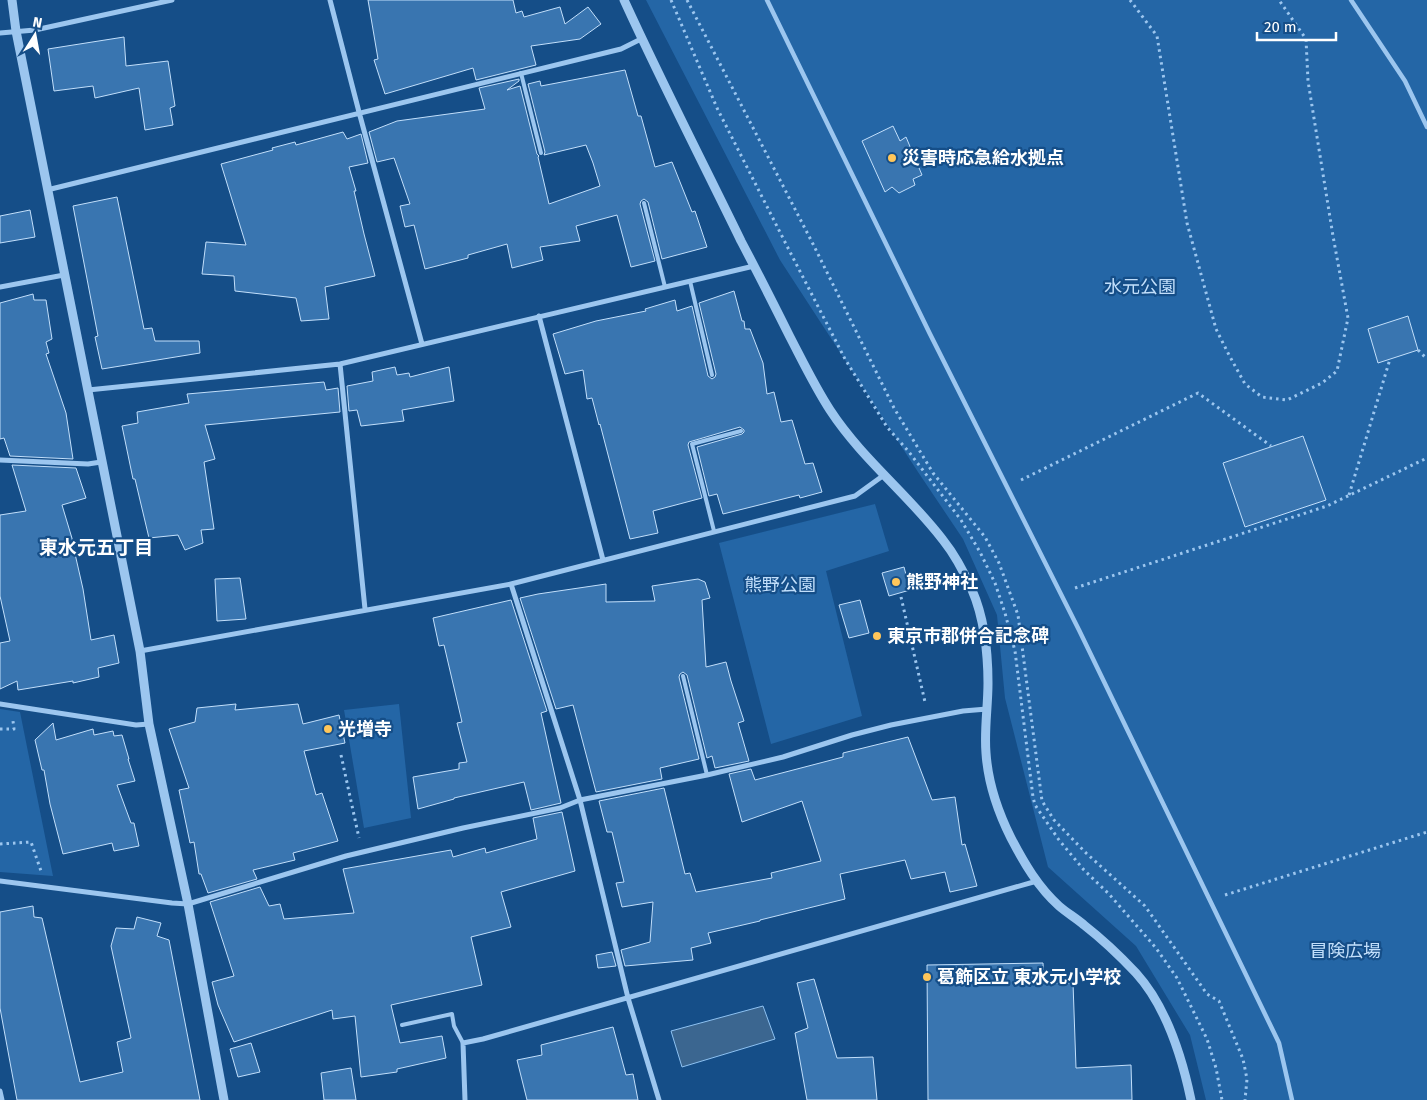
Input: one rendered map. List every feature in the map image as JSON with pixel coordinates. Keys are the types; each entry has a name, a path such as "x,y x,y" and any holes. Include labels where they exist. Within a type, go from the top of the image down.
{"street":[{"path":"12,0 16,32 46,190 140,651 149,724 188,904 224,1100"},
{"path":"0,33 34,30 172,0"},
{"path":"330,0 422,344"},
{"path":"624,0 754,266 829,409 866,457 926,518 946,542 962,568 974,594 985,638 988,685 986,758 994,800 1024,863 1037,881 1058,905 1086,927 1138,974 1157,1002 1184,1068 1191,1100"},
{"path":"767,0 1279,1042 1292,1100"},
{"path":"1351,0 1405,81 1427,126"},
{"path":"46,190 621,49 642,40"},
{"path":"88,390 340,364 754,266"},
{"path":"0,287 64,275"},
{"path":"539,316 603,560"},
{"path":"340,364 365,610"},
{"path":"0,460 88,464 102,462"},
{"path":"140,651 511,584 855,496 884,475"},
{"path":"511,584 580,800 628,998 660,1100"},
{"path":"0,704 136,725 149,724"},
{"path":"0,882 188,904 346,856 463,828 560,808 580,800 783,758 852,734 891,725 963,711 987,709"},
{"path":"465,1100 462,1043 483,1039 1037,881"},
{"path":"0,1091 2,1100"}],"lane":[{"path":"521,73 541,153"},
{"path":"644,203 665,287"},
{"path":"690,281 712,375"},
{"path":"714,532 692,444 741,431"},
{"path":"683,676 707,775"},
{"path":"402,1025 452,1014 454,1026 462,1043"}],"path":[{"path":"1130,0 1156,36 1187,223 1216,329 1244,384 1262,397 1287,400 1322,382 1337,371 1348,318 1308,81 1306,39 1279,0"},
{"path":"1418,350 1427,359"},
{"path":"1349,496 1390,359"},
{"path":"1007,487 1198,393 1271,446"},
{"path":"1060,593 1327,506 1427,458"},
{"path":"901,597 928,718"},
{"path":"341,755 362,853"},
{"path":"1210,900 1427,832"},
{"path":"0,844 31,842 47,887"}],"green space":[{"name":"水元公園","path":"646,0 1427,0 1427,1100 1206,1100 1190,1035 1136,946 1048,867 1005,698 997,615 963,539 780,260"},
{"name":"熊野公園","path":"875,504 889,551 826,571 862,716 771,744 719,543"},
{"path":"399,704 411,818 364,828 344,710"},
{"path":"0,709 20,712 53,876 0,872"}],"shaded area":[{"path":"763,1006 775,1039 682,1067 671,1031"}],"building":[{"path":"368,0 513,0 516,13 522,11 524,17 560,7 565,24 588,7 601,24 580,39 531,46 536,65 476,80 473,68 385,94 374,60 378,59"},
{"path":"124,37 126,66 168,61 175,106 170,108 173,125 145,130 139,88 95,98 93,86 54,91 48,49"},
{"path":"625,70 638,116 641,116 655,167 672,162 692,212 695,211 707,247 662,259 648,202 644,199 640,204 655,261 631,267 617,215 576,226 580,241 540,247 543,260 512,268 507,244 468,255 468,258 425,269 414,225 405,227 400,206 410,204 394,158 377,162 369,132 397,121 485,109 479,88 519,79 507,90 520,86 539,156 549,204 600,186 586,145 544,155 545,152 528,84 540,81 541,86"},
{"name":"災害時応急給水拠点","path":"893,126 900,141 906,137 922,175 913,179 915,185 899,193 892,187 885,192 862,141"},
{"path":"343,132 347,139 361,134 368,163 349,167 375,276 325,287 329,319 301,321 296,298 235,291 234,276 202,274 206,242 246,245 221,164 273,150 272,148 295,142 296,145"},
{"path":"117,197 144,329 152,328 155,341 199,341 200,353 102,369 95,337 98,336 73,206"},
{"path":"30,210 35,237 0,243 0,216"},
{"path":"734,291 745,329 750,329 763,363 767,394 774,392 781,422 792,420 805,464 813,463 822,492 800,498 799,495 723,514 717,494 709,496 697,447 742,434 744,430 740,427 689,442 688,445 702,498 653,511 658,533 630,539 600,424 592,398 587,399 583,370 565,374 553,334 596,321 646,311 645,309 675,300 677,311 692,306 708,376 712,379 716,374 699,303"},
{"path":"33,294 34,300 46,300 52,339 46,342 49,353 46,354 66,413 73,459 10,456 4,438 0,439 0,303"},
{"path":"1408,316 1418,350 1378,363 1368,329"},
{"path":"395,367 397,375 409,373 410,377 449,367 454,401 402,410 404,421 361,426 357,410 349,411 347,386 373,381 372,372"},
{"path":"324,382 326,390 338,388 340,412 205,425 215,459 204,462 214,529 201,530 203,543 185,550 178,535 149,538 135,479 133,479 122,426 138,423 137,412 189,403 187,394"},
{"path":"1303,436 1326,500 1245,527 1223,463"},
{"path":"12,465 76,468 86,498 62,505 74,545 91,640 114,635 119,663 98,668 99,677 73,683 73,681 18,690 17,681 0,689 0,643 10,641 0,596 0,515 26,511"},
{"path":"904,567 910,590 889,596 882,573"},
{"path":"240,578 246,619 217,621 215,579"},
{"path":"698,579 705,582 710,598 702,600 706,667 726,662 744,721 738,723 749,761 715,768 712,756 707,758 687,675 683,672 679,677 699,759 660,768 662,779 596,792 573,705 556,709 520,598 606,584 606,602 655,601 652,586"},
{"path":"511,600 547,711 541,713 561,803 531,810 524,782 454,798 418,809 413,777 459,769 459,763 467,762 457,723 462,722 444,645 439,646 433,618"},
{"path":"860,600 869,633 849,638 839,605"},
{"path":"236,704 235,710 298,704 303,724 339,715 345,743 304,751 316,795 322,793 338,841 293,853 295,860 253,870 257,879 208,893 201,874 199,874 194,842 190,843 179,790 189,788 169,729 195,722 197,708"},
{"path":"53,723 56,740 93,729 94,735 113,731 114,736 122,735 135,781 117,785 131,823 134,823 139,846 114,851 112,843 63,854 50,804 44,770 42,770 35,740"},
{"path":"908,737 932,800 955,797 962,845 965,844 977,886 950,892 945,872 911,879 905,860 840,874 845,899 708,933 711,943 691,948 693,960 625,966 621,950 650,942 653,902 622,907 616,883 624,882 612,832 607,832 599,801 664,788 685,874 690,873 696,892 772,878 771,873 821,861 802,801 742,822 729,774 751,769 755,780 843,757 843,753"},
{"path":"562,812 575,871 501,892 511,927 471,937 482,985 391,1005 400,1043 442,1036 446,1058 397,1069 397,1072 361,1077 355,1016 333,1019 332,1010 234,1042 218,1005 212,982 234,976 210,902 260,887 269,906 280,904 284,919 354,913 343,869 451,850 453,857 485,848 486,853 537,839 533,818"},
{"path":"33,906 34,917 42,918 80,1082 123,1072 117,1042 131,1038 111,946 116,928 134,929 137,917 161,923 157,936 169,940 200,1100 17,1100 0,1008 0,912"},
{"path":"612,952 616,966 598,968 596,955"},
{"path":"1043,963 1044,983 1073,983 1076,1068 1131,1065 1132,1100 928,1100 927,965"},
{"path":"814,979 837,1058 873,1057 877,1100 807,1100 795,1033 808,1028 797,983"},
{"path":"613,1027 626,1075 633,1074 638,1100 527,1100 517,1060 542,1055 541,1045"},
{"path":"251,1043 260,1072 238,1077 230,1049"},
{"path":"351,1068 356,1100 324,1100 321,1073"}],"place":[{"name":"災害時応急給水拠点","path":"892,158"},
{"name":"熊野神社","path":"896,582"},
{"name":"東京市郡併合記念碑","path":"877,636"},
{"name":"光増寺","path":"328,729"},
{"name":"葛飾区立 東水元小学校","path":"927,977"}],"district":[{"name":"東水元五丁目","path":"96,547"}],"park label":[{"name":"冒険広場","path":"1345,951"}]}
